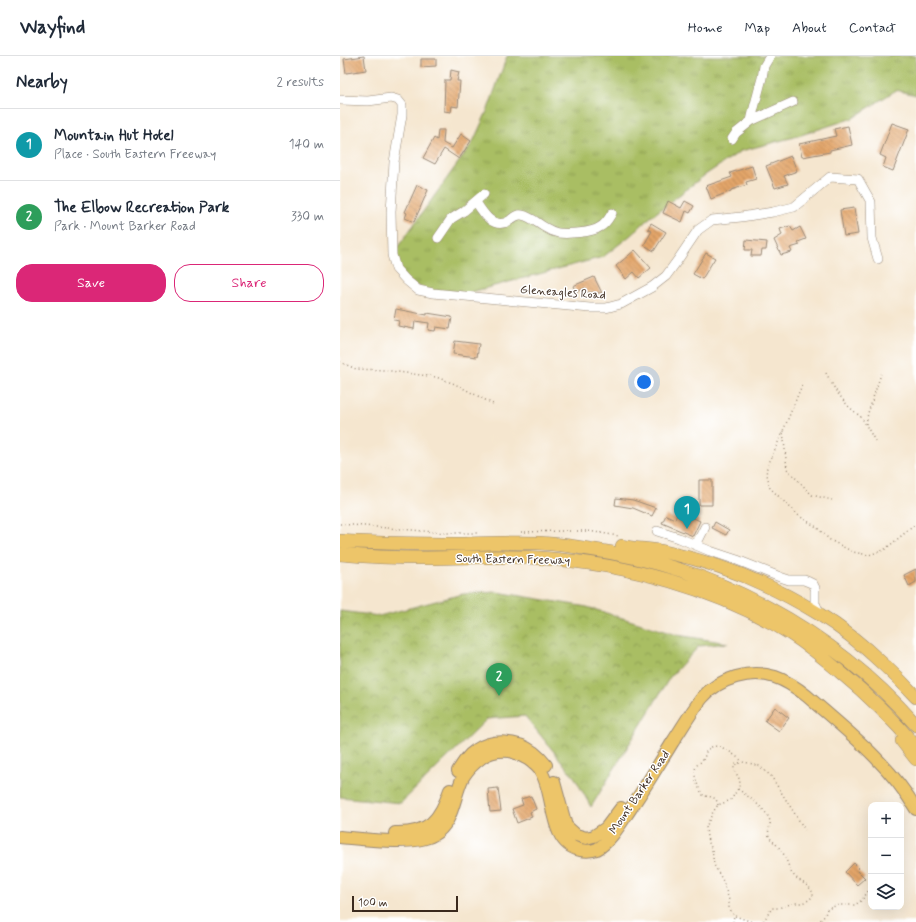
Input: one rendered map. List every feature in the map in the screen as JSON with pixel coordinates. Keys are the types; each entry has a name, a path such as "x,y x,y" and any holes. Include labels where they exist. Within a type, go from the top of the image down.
{"highway":[{"name":"South Eastern Freeway","path":"340,541 426,544 540,543 616,552 690,572 760,602 824,642 854,665 882,690 916,725"},
{"path":"540,543 590,541 663,551 699,560 750,578 820,614 866,649 916,697"},
{"name":"South Eastern Freeway","path":"340,554 425,558 539,558 577,561 615,567 688,587 724,600 758,615 792,634 852,681 879,706 916,746"},
{"path":"792,634 874,711 916,758"}],"main road":[{"name":"Mount Barker Road","path":"530,755 539,757 547,765 552,776 566,826 576,835 586,838 594,836 606,828 617,814 700,695 709,686 720,679 733,674 750,670 762,670 787,677 799,684 879,755 895,772 916,802"},
{"name":"Mount Barker Road","path":"340,837 392,841 418,840 433,835 455,776 462,764 476,750 487,744 498,742 520,745 530,755 534,763 541,771 547,784 555,822 564,841 574,848 586,851 596,849 606,842 624,819 686,721 703,698 711,690 730,679 750,674 774,676 797,688 870,751 904,790 916,809"},
{"name":"Mount Barker Road","path":"340,830 400,833 416,832 425,828 437,826"}],"street":[{"path":"751,121 764,66 770,56"},
{"name":"Gleneagles Road","path":"340,100 368,101 391,98 398,100 402,105 402,115 394,162 391,212 392,255 396,269 418,290 433,293 590,308 606,308 622,304 652,287 666,276 698,230 712,220 773,212 794,207 830,177 858,179 871,202 872,238 878,259"},
{"path":"732,139 751,121 793,102"},
{"path":"438,238 451,219 476,202 484,194"},
{"path":"476,202 484,214 492,222 501,224 520,214 557,233 595,230 602,227 612,213"},
{"path":"696,545 705,527"},
{"path":"657,531 780,577 808,581 814,586 815,603 820,614"},
{"path":"793,599 807,600 812,597 815,592"}],"path":[{"path":"340,362 356,369 383,370 436,377 455,384 493,404"},
{"path":"826,373 836,391 848,406 862,418 875,441"},
{"path":"866,426 868,413 881,374"},
{"path":"802,385 766,470 770,488 799,516 814,526 830,540 853,552 869,555 884,550 916,524"},
{"path":"782,431 787,469 812,495 832,500"},
{"path":"718,804 716,799 701,794 695,778 694,771 696,767 703,760 706,751 710,747 717,746 730,751 744,762"},
{"path":"752,922 734,915 729,908 729,900 723,881 714,865 712,850 707,838 706,827 713,812 718,804 731,800 738,788 740,781 734,771 736,764 744,762 759,766 771,776 805,830"},
{"path":"738,788 753,800 768,817 770,823 768,833 769,837 781,849 796,878 806,885 813,893 813,896 802,904 794,903 778,908 772,908 763,922"},
{"path":"817,922 823,919 827,909 838,905 855,905 862,900 868,891"},
{"path":"733,922 734,915"}],"green space":[{"path":"507,56 916,56 916,95 896,90 853,118 798,136 741,151 705,175 647,220 603,257 460,295 433,293 406,280 392,255 473,142 488,109"},
{"path":"497,592 587,607 677,635 728,643 699,646 670,677 591,807 575,778 525,716 487,719 401,803 340,797 340,611 379,616 463,594"}],"building":[{"path":"364,56 366,70 346,73 344,59"},
{"path":"421,59 436,59 436,66 421,67"},
{"path":"451,70 459,72 457,81 460,81 458,107 452,106 451,112 444,111 445,80 450,80"},
{"path":"892,123 909,129 893,171 883,167 886,158 880,155"},
{"path":"848,126 852,145 830,150 830,152 802,157 799,144 836,136 834,129"},
{"path":"438,130 444,130 443,143 452,148 461,134 471,141 459,159 444,149 435,164 423,158 434,138 437,140"},
{"path":"791,156 797,171 784,176 788,184 775,188 766,166"},
{"path":"752,166 756,179 746,182 747,185 711,199 706,186 732,177 730,173"},
{"path":"417,185 428,190 414,222 405,218 407,213 405,212"},
{"path":"668,201 681,208 685,201 694,206 690,213 686,211 682,222 663,213"},
{"path":"854,208 858,234 844,236 840,210"},
{"path":"651,223 666,232 654,251 644,245 652,231 648,229"},
{"path":"790,226 793,231 800,227 806,239 798,242 800,245 790,248 792,252 781,255 774,240 782,235 780,229"},
{"path":"746,240 767,242 766,250 762,250 761,256 751,256 752,250 745,250"},
{"path":"635,250 651,268 639,278 634,272 626,279 616,266"},
{"path":"706,253 715,258 702,279 693,274"},
{"path":"594,277 602,293 586,292 585,288 576,292 573,286"},
{"path":"396,309 427,315 427,313 452,317 450,329 436,327 435,331 428,330 429,323 415,321 414,329 398,326 399,321 394,320"},
{"path":"455,341 479,344 477,357 453,354"},
{"path":"699,480 712,480 712,505 699,505"},
{"path":"616,498 633,500 656,508 652,516 633,508 615,505"},
{"path":"678,511 700,521 693,536 662,523 666,515 675,519"},
{"path":"715,522 729,530 726,535 712,528"},
{"path":"916,569 916,582 909,586 904,575"},
{"path":"775,707 789,718 779,731 765,721"},
{"path":"498,788 501,811 490,812 488,789"},
{"path":"531,796 536,809 530,812 532,817 517,823 512,809 523,805 521,799"},
{"path":"854,863 859,868 857,870 865,878 857,885 845,872"}],"place":[{"name":"Mountain Hut Hotel","path":"687,529"},
{"name":"The Elbow Recreation Park","path":"499,696"}]}
